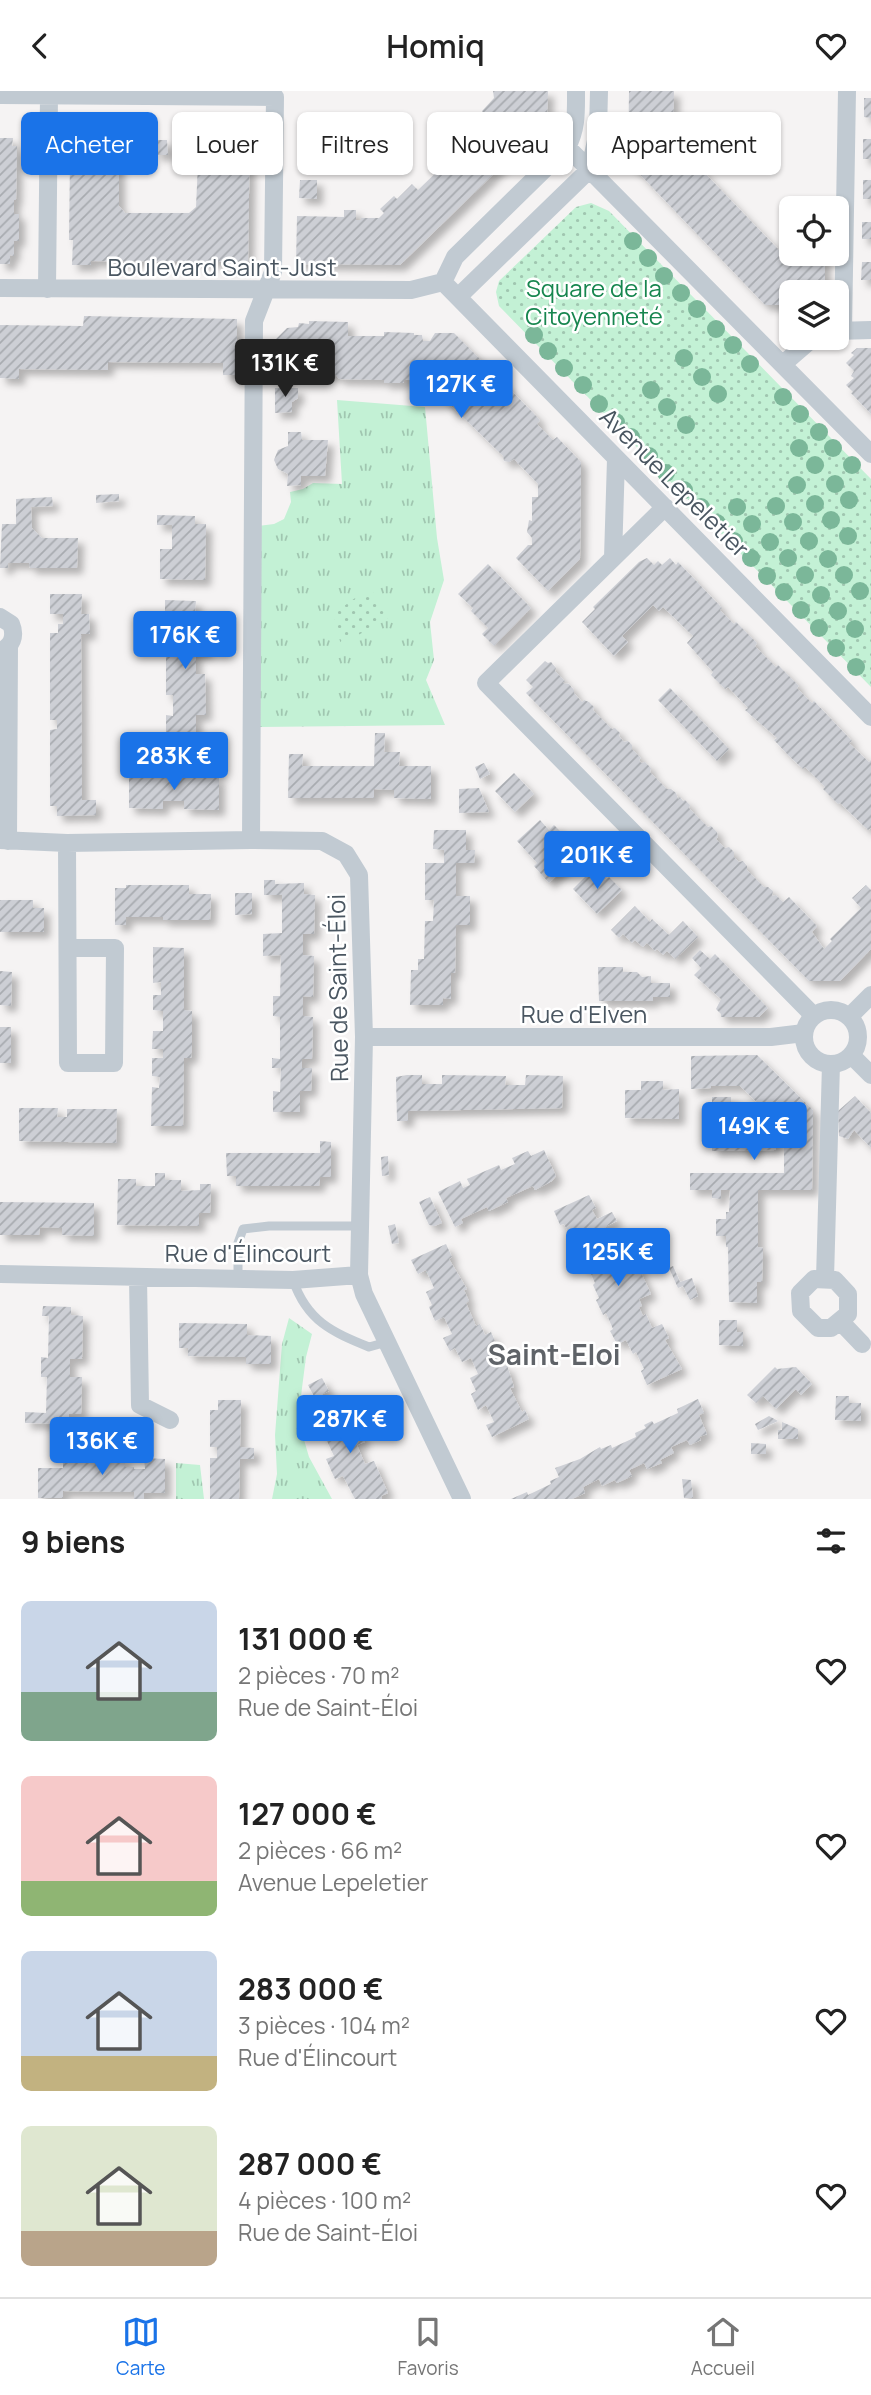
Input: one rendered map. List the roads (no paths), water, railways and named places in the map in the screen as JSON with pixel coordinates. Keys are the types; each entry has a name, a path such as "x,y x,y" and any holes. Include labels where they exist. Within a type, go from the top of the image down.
{"street":[{"path":"573,135 576,123 576,91"},
{"path":"598,112 599,91"},
{"path":"841,280 847,91"},
{"path":"0,95 275,97 273,272 254,321 251,840 67,843 4,841 4,649 12,641 13,630 10,624 0,617"},
{"path":"47,289 48,96"},
{"path":"573,153 587,166"},
{"path":"458,297 587,172"},
{"path":"443,282 455,257 538,175"},
{"path":"596,175 871,454"},
{"name":"Boulevard Saint-Just","path":"0,288 411,291 443,282"},
{"name":"Avenue Lepeletier","path":"443,282 871,717"},
{"path":"849,330 871,330"},
{"path":"783,364 799,350"},
{"path":"613,558 617,459"},
{"path":"665,507 486,683 814,1016"},
{"name":"Rue de Saint-Éloi","path":"251,840 322,841 346,854 359,875 364,1037 359,1275 364,1294 462,1499"},
{"path":"67,843 68,1063 114,1063 115,948 68,948"},
{"path":"849,1017 871,995"},
{"path":"828,1010 849,1017 858,1040 851,1055 831,1064 813,1058 804,1042 804,1033 814,1016 828,1010"},
{"name":"Rue d'Elven","path":"364,1037 771,1037 804,1033"},
{"path":"851,1055 871,1075"},
{"path":"825,1279 831,1064"},
{"name":"Rue d'Élincourt","path":"0,1274 293,1280 359,1275"},
{"name":"Rue d'Élincourt","path":"138,1277 140,1405 170,1420"},
{"path":"814,1279 835,1280 848,1294 848,1314 840,1321 831,1328 818,1328 801,1311 800,1293 814,1279"},
{"path":"840,1321 862,1344"}],"lane":[{"path":"238,1279 238,1243 243,1229 270,1226 360,1226"},
{"path":"293,1280 300,1300 324,1324 369,1347 387,1342"}],"district":[{"name":"Saint-Eloi","path":"554,1354"}],"park label":[{"name":"Square de la Citoyenneté","path":"594,301"}]}
